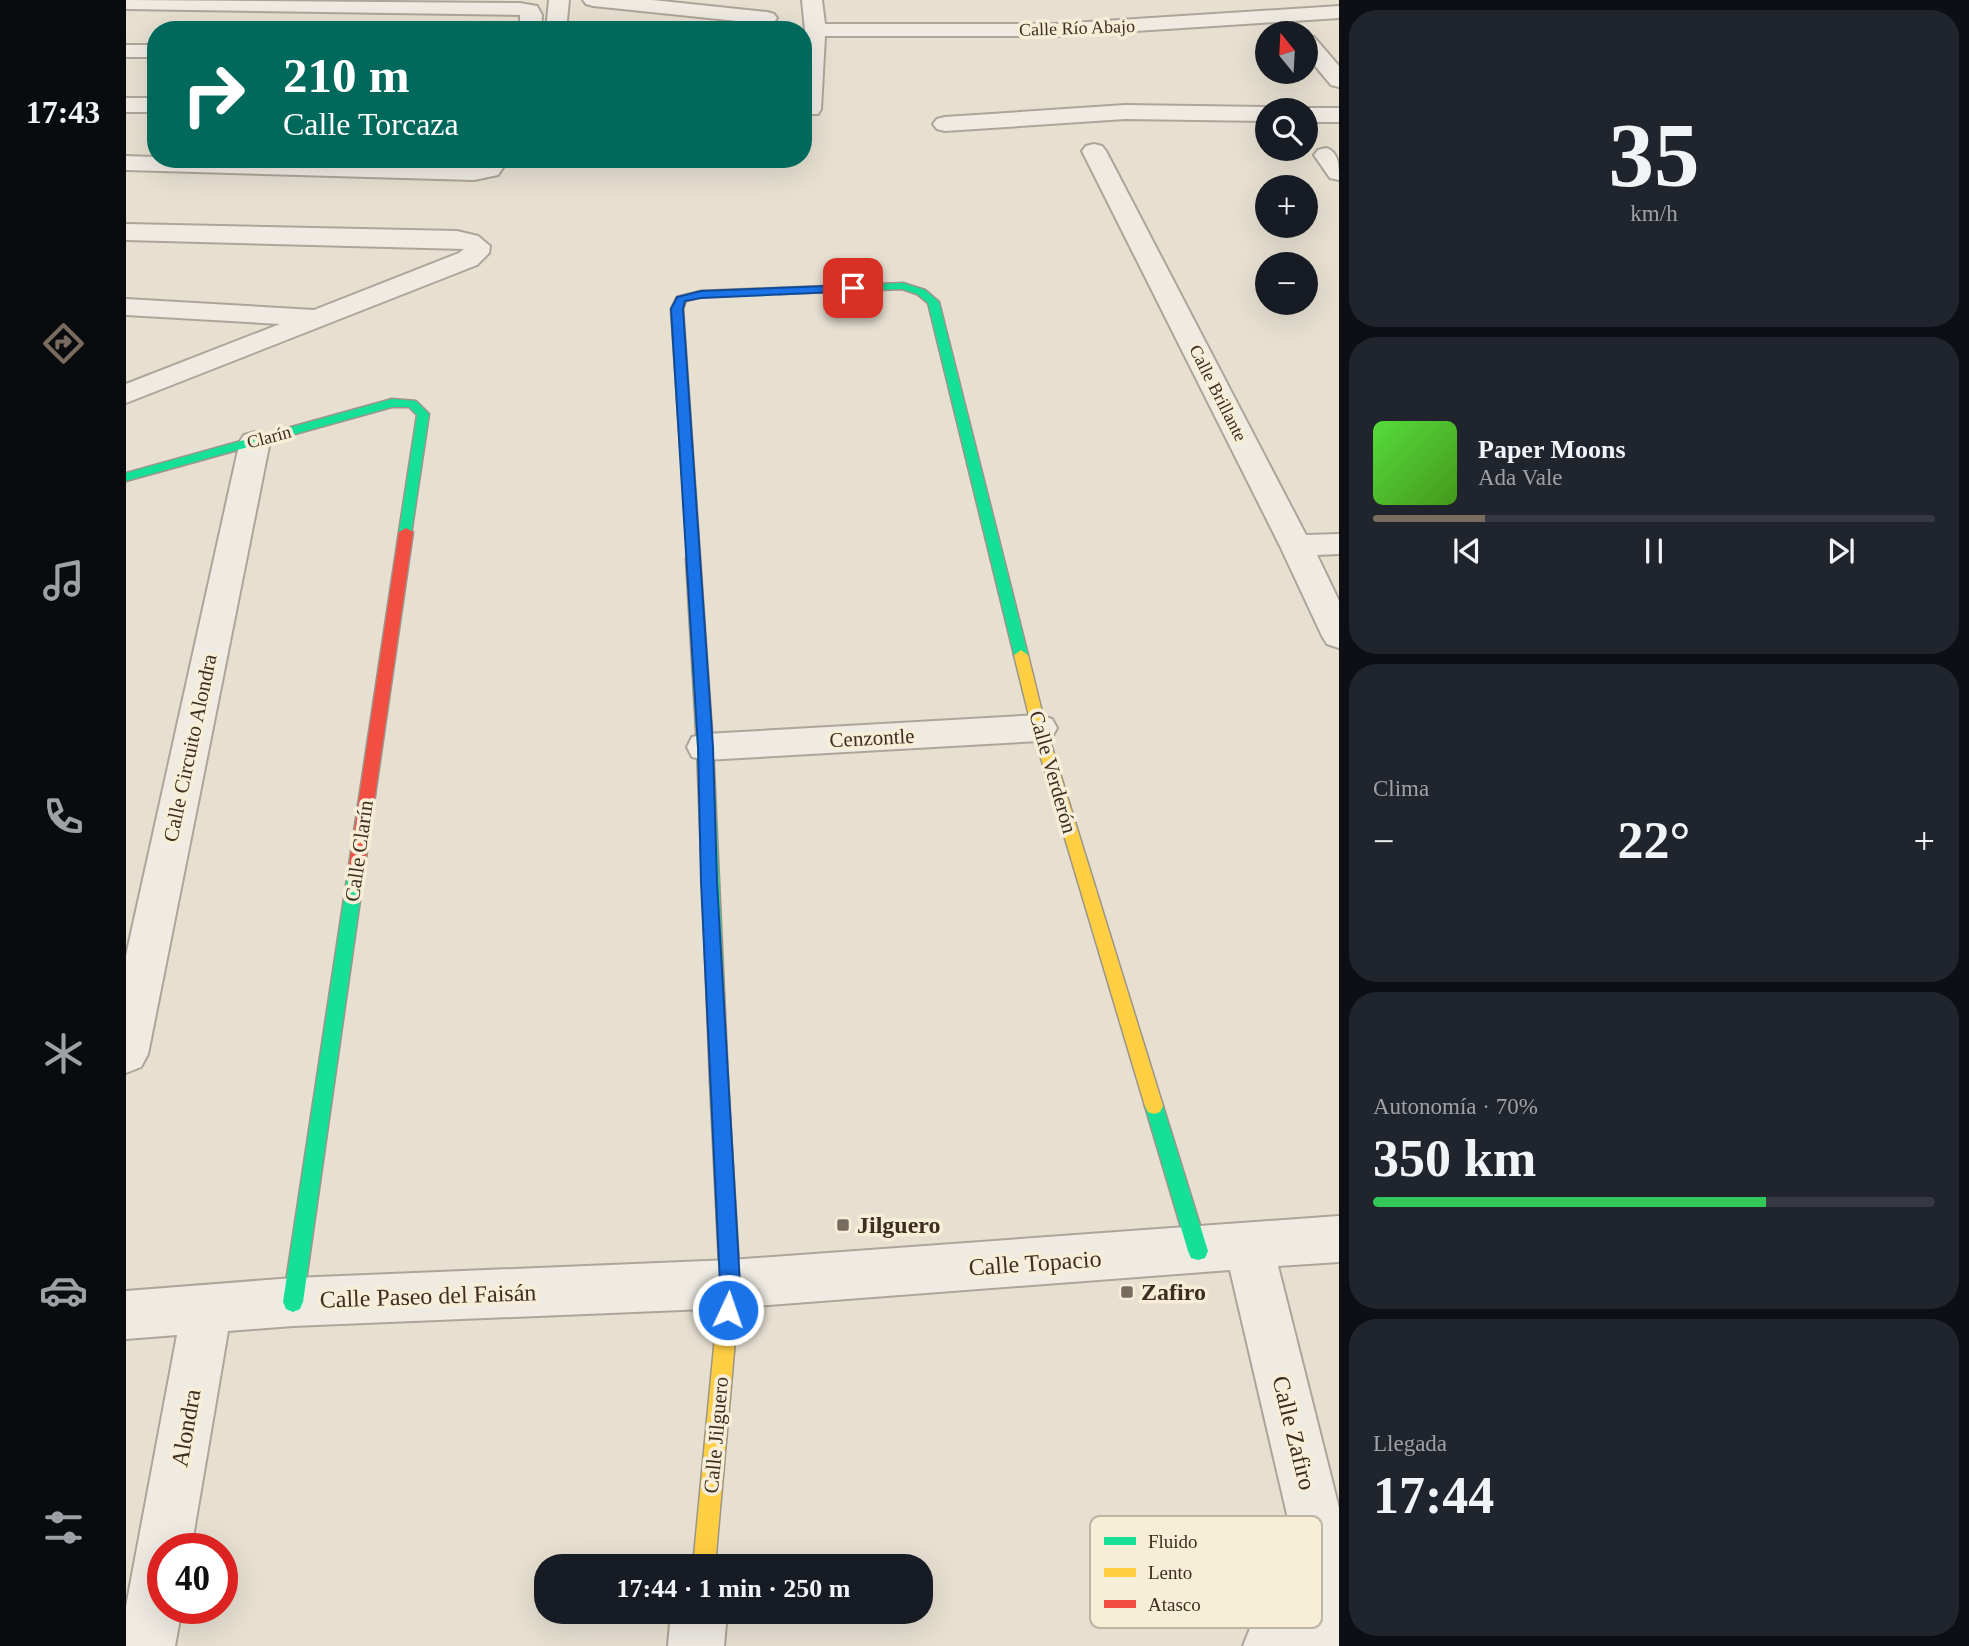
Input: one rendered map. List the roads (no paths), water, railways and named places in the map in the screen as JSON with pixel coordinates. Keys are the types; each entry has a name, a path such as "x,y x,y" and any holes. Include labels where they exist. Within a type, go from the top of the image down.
{"street":[{"path":"557,21 559,0"},
{"path":"593,0 767,16"},
{"path":"812,0 815,30 812,77"},
{"path":"1266,0 1287,21"},
{"path":"126,3 520,9 530,10 531,21"},
{"name":"Calle Río Abajo","path":"815,30 1057,30 1339,12"},
{"path":"126,51 147,51"},
{"path":"1318,56 1339,80"},
{"path":"126,105 147,105"},
{"path":"945,124 1125,112 1255,114"},
{"path":"1318,115 1339,115"},
{"name":"Calle Brillante","path":"1094,151 1296,546 1339,636"},
{"path":"126,163 147,164"},
{"path":"300,168 474,173 485,168"},
{"path":"126,232 457,239 477,246 476,253 468,259 126,394"},
{"name":"Calle Verderón","path":"681,299 701,294 903,286 921,292 933,302 1039,728 1198,1251"},
{"name":"Calle Jilguero","path":"681,299 677,309 705,747 709,882 730,1284 705,1554"},
{"path":"126,306 319,317"},
{"name":"Clarín","path":"126,477 392,403 412,404"},
{"name":"Calle Clarín","path":"293,1302 423,414 412,404"},
{"name":"Calle Circuito Alondra","path":"126,1054 255,441"},
{"path":"1296,546 1339,544"},
{"name":"Cenzontle","path":"705,747 1039,728"},
{"name":"Calle Topacio","path":"730,1284 1339,1239"},
{"name":"Calle Zafiro","path":"1249,1247 1314,1516"},
{"name":"Calle Paseo del Faisán","path":"126,1315 293,1302 730,1284"},
{"name":"Alondra","path":"167,1533 207,1308"},
{"name":"Calle Zafiro","path":"1322,1549 1339,1619"},
{"path":"147,1646 151,1624"},
{"path":"696,1646 698,1624"},
{"path":"1271,1646 1339,1638"}],"place":[{"name":"Jilguero","path":"843,1225"},
{"name":"Zafiro","path":"1127,1292"}]}
